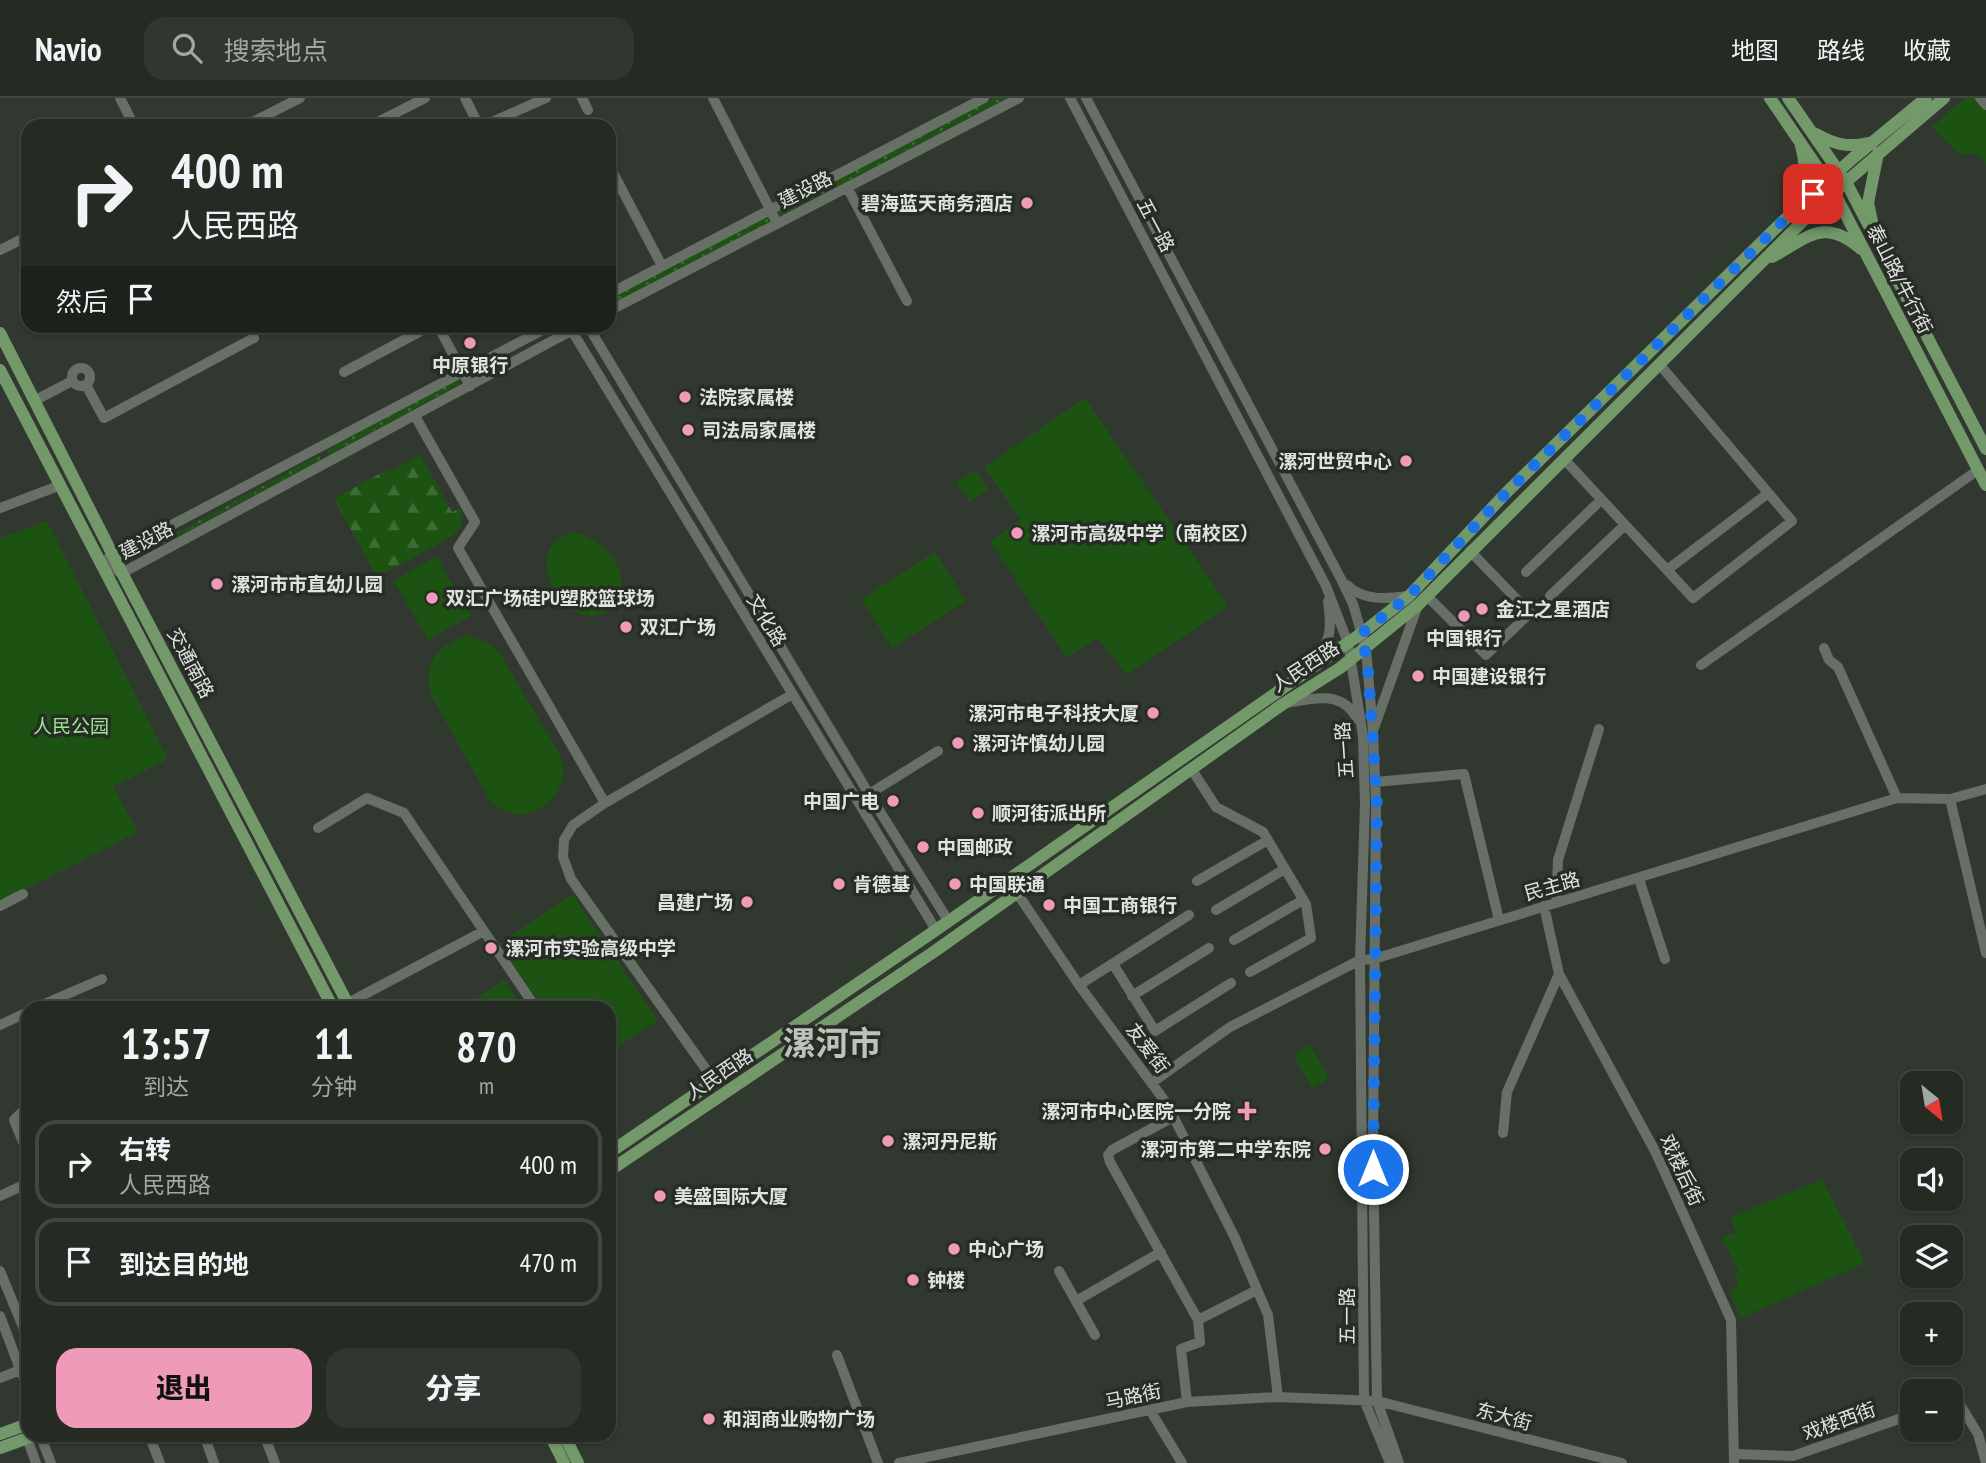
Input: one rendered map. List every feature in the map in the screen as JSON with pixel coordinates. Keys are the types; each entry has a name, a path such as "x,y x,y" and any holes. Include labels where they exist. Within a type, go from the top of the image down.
{"main road":[{"name":"泰山路/牛行街","path":"1770,98 1830,187 1986,485"},
{"name":"泰山路/牛行街","path":"1788,98 1843,177 1986,449"},
{"name":"人民西路","path":"616,1148 949,922 1286,684 1418,599 1506,493 1782,222 1843,177 1926,98"},
{"name":"人民西路","path":"1875,148 1944,98"},
{"path":"1812,131 1843,146 1875,148 1868,203 1878,241"},
{"path":"1782,222 1803,191 1804,167 1799,139"},
{"name":"人民西路","path":"616,1166 935,951 1283,704 1366,649 1660,365 1830,187"},
{"path":"1757,266 1815,234 1829,230 1865,252"},
{"name":"交通南路","path":"0,333 113,556 346,1001"},
{"name":"交通南路","path":"0,370 329,1001"},
{"path":"20,408 34,401"},
{"path":"0,1434 21,1426"},
{"path":"0,1448 21,1441"},
{"path":"554,1442 564,1463"},
{"path":"568,1442 578,1463"}],"street":[{"path":"120,98 130,119"},
{"path":"272,98 278,109"},
{"path":"259,119 300,98"},
{"path":"384,119 425,98"},
{"path":"466,98 477,119"},
{"path":"497,119 546,98"},
{"path":"582,98 588,110"},
{"path":"713,98 777,223"},
{"name":"建设路","path":"616,290 984,98"},
{"name":"建设路","path":"616,307 1018,98"},
{"name":"五一路","path":"1070,98 1325,586 1348,643 1368,734 1377,803 1373,1184 1377,1401 1398,1463"},
{"name":"五一路","path":"1086,98 1353,604 1366,649 1368,734 1360,961 1364,1400 1390,1463"},
{"path":"1980,98 1986,105"},
{"path":"616,178 662,266"},
{"path":"847,187 907,301"},
{"path":"0,250 21,240"},
{"path":"344,372 417,333"},
{"path":"442,333 470,386"},
{"name":"建设路","path":"100,563 536,333"},
{"name":"建设路","path":"100,563 122,573 564,333"},
{"name":"文化路","path":"579,333 792,695 936,930"},
{"name":"文化路","path":"592,333 869,794 949,922"},
{"path":"86,385 104,418 254,338"},
{"path":"1564,459 1693,598 1792,522 1660,365"},
{"path":"83,368 88,371 90,377 86,385 79,386 72,381 71,375 75,370 83,368"},
{"path":"34,401 72,381"},
{"path":"415,416 475,522 458,548 605,803"},
{"path":"320,446 328,462"},
{"path":"1700,665 1978,470"},
{"path":"0,508 61,485"},
{"path":"1667,570 1767,494"},
{"path":"1526,572 1601,500"},
{"path":"1550,596 1625,525"},
{"path":"1340,579 1354,592 1376,598 1418,599 1486,655 1530,613 1470,551"},
{"path":"1286,684 1315,658 1331,632 1325,586"},
{"path":"1368,734 1418,599"},
{"path":"1824,648 1829,660 1838,667 1897,798"},
{"path":"716,1082 566,870 563,857 565,841 573,825 605,803 792,695"},
{"path":"1283,704 1327,697 1339,701 1349,706 1368,734"},
{"path":"1556,903 1558,860 1599,729"},
{"path":"869,794 938,751"},
{"path":"1192,769 1216,807 1263,832 1303,900 1311,937 1250,972"},
{"path":"1375,782 1464,774 1499,920"},
{"name":"民主路","path":"1153,1082 1230,1027 1360,961 1639,879 1897,798 1950,799 1986,789"},
{"path":"318,828 367,798 404,813 532,1001"},
{"path":"1950,799 1986,953"},
{"path":"1197,881 1268,839"},
{"path":"1216,910 1285,869"},
{"path":"1639,879 1665,959"},
{"name":"友爱街","path":"1017,893 1079,985 1153,1082 1174,1117 1235,1238 1268,1315 1278,1397"},
{"path":"0,906 23,894"},
{"path":"1234,940 1303,900"},
{"name":"戏楼后街","path":"1544,906 1559,974 1655,1151 1731,1320 1734,1458"},
{"path":"928,917 941,909"},
{"path":"1079,985 1189,915"},
{"path":"358,1001 484,931"},
{"path":"1132,996 1209,948"},
{"path":"1113,964 1155,1031 1231,983"},
{"path":"1503,1133 1507,1092 1559,974"},
{"path":"51,1001 102,979"},
{"path":"0,1025 21,1015"},
{"path":"21,1114 14,1120 21,1137"},
{"path":"1174,1117 1112,1150 1108,1155 1198,1320 1199,1342 1181,1349 1187,1402"},
{"path":"0,1196 21,1186"},
{"path":"1076,1301 1161,1252"},
{"path":"0,1271 21,1322"},
{"path":"1059,1271 1096,1335"},
{"path":"1198,1320 1257,1290"},
{"path":"0,1316 20,1370 0,1378"},
{"path":"836,1355 878,1463"},
{"name":"马路街","path":"899,1463 1187,1402 1278,1397 1377,1401"},
{"name":"东大街","path":"1377,1401 1622,1463"},
{"path":"1150,1410 1182,1463"},
{"path":"1963,1410 1982,1432 1986,1463"},
{"name":"戏楼西街","path":"1734,1458 1793,1456 1900,1418"},
{"path":"35,1442 36,1463"},
{"path":"39,1442 51,1463"},
{"path":"152,1442 160,1463"},
{"path":"206,1442 214,1463"},
{"path":"267,1442 275,1463"}],"green space":[{"path":"994,98 1007,98 780,216 777,210"},
{"path":"1965,98 1986,98 1986,164 1976,153 1958,154 1932,127"},
{"path":"768,214 772,220 616,302 616,295"},
{"path":"458,379 460,384 329,455 327,450"},
{"path":"1085,398 1228,606 1127,675 1098,638 1067,658 990,541 1021,520 984,467"},
{"path":"319,455 321,459 159,546 153,546"},
{"path":"420,455 452,512 460,508 461,525 449,538 377,577 334,499 388,469 390,472"},
{"path":"976,470 988,489 969,502 956,482"},
{"name":"人民公园","path":"47,521 168,759 113,787 138,832 0,902 0,538"},
{"path":"571,532 592,539 610,554 616,563 622,585 620,596 618,602 606,612 593,616 580,613 568,606 551,582 547,555 555,542"},
{"path":"935,552 966,601 892,648 861,599"},
{"name":"双汇广场硅PU塑胶篮球场","path":"436,556 471,616 428,640 394,581"},
{"path":"468,636 487,642 500,653 561,757 561,785 547,804 533,812 521,815 509,813 489,799 431,695 429,673 435,656 448,645"},
{"path":"572,894 658,1020 616,1048 616,1001 538,1001 499,944"},
{"path":"504,980 518,1001 472,1001"},
{"path":"1310,1045 1329,1078 1312,1088 1293,1055"},
{"path":"1822,1179 1865,1263 1741,1318 1729,1292 1738,1285 1734,1276 1739,1272 1722,1238 1737,1232 1730,1218"}],"place":[{"name":"碧海蓝天商务酒店","path":"1027,203"},
{"name":"中原银行","path":"470,343"},
{"name":"法院家属楼","path":"685,397"},
{"name":"司法局家属楼","path":"688,430"},
{"name":"漯河世贸中心","path":"1406,461"},
{"name":"漯河市高级中学（南校区）","path":"1017,533"},
{"name":"漯河市市直幼儿园","path":"217,584"},
{"name":"双汇广场硅PU塑胶篮球场","path":"432,598"},
{"name":"金江之星酒店","path":"1482,609"},
{"name":"中国银行","path":"1464,616"},
{"name":"双汇广场","path":"626,627"},
{"name":"中国建设银行","path":"1418,676"},
{"name":"漯河市电子科技大厦","path":"1153,713"},
{"name":"漯河许慎幼儿园","path":"958,743"},
{"name":"中国广电","path":"893,801"},
{"name":"顺河街派出所","path":"978,813"},
{"name":"中国邮政","path":"923,847"},
{"name":"肯德基","path":"839,884"},
{"name":"中国联通","path":"955,884"},
{"name":"昌建广场","path":"747,902"},
{"name":"中国工商银行","path":"1049,905"},
{"name":"漯河市实验高级中学","path":"491,948"},
{"name":"漯河市中心医院一分院","path":"1247,1111"},
{"name":"漯河丹尼斯","path":"888,1141"},
{"name":"漯河市第二中学东院","path":"1325,1149"},
{"name":"美盛国际大厦","path":"660,1196"},
{"name":"中心广场","path":"954,1249"},
{"name":"钟楼","path":"913,1280"},
{"name":"和润商业购物广场","path":"709,1419"}],"district":[{"name":"漯河市","path":"832,1042"}],"route":[{"path":"1373,1169 1377,803 1368,669 1362,633 1409,596 1506,493 1813,194"}]}
